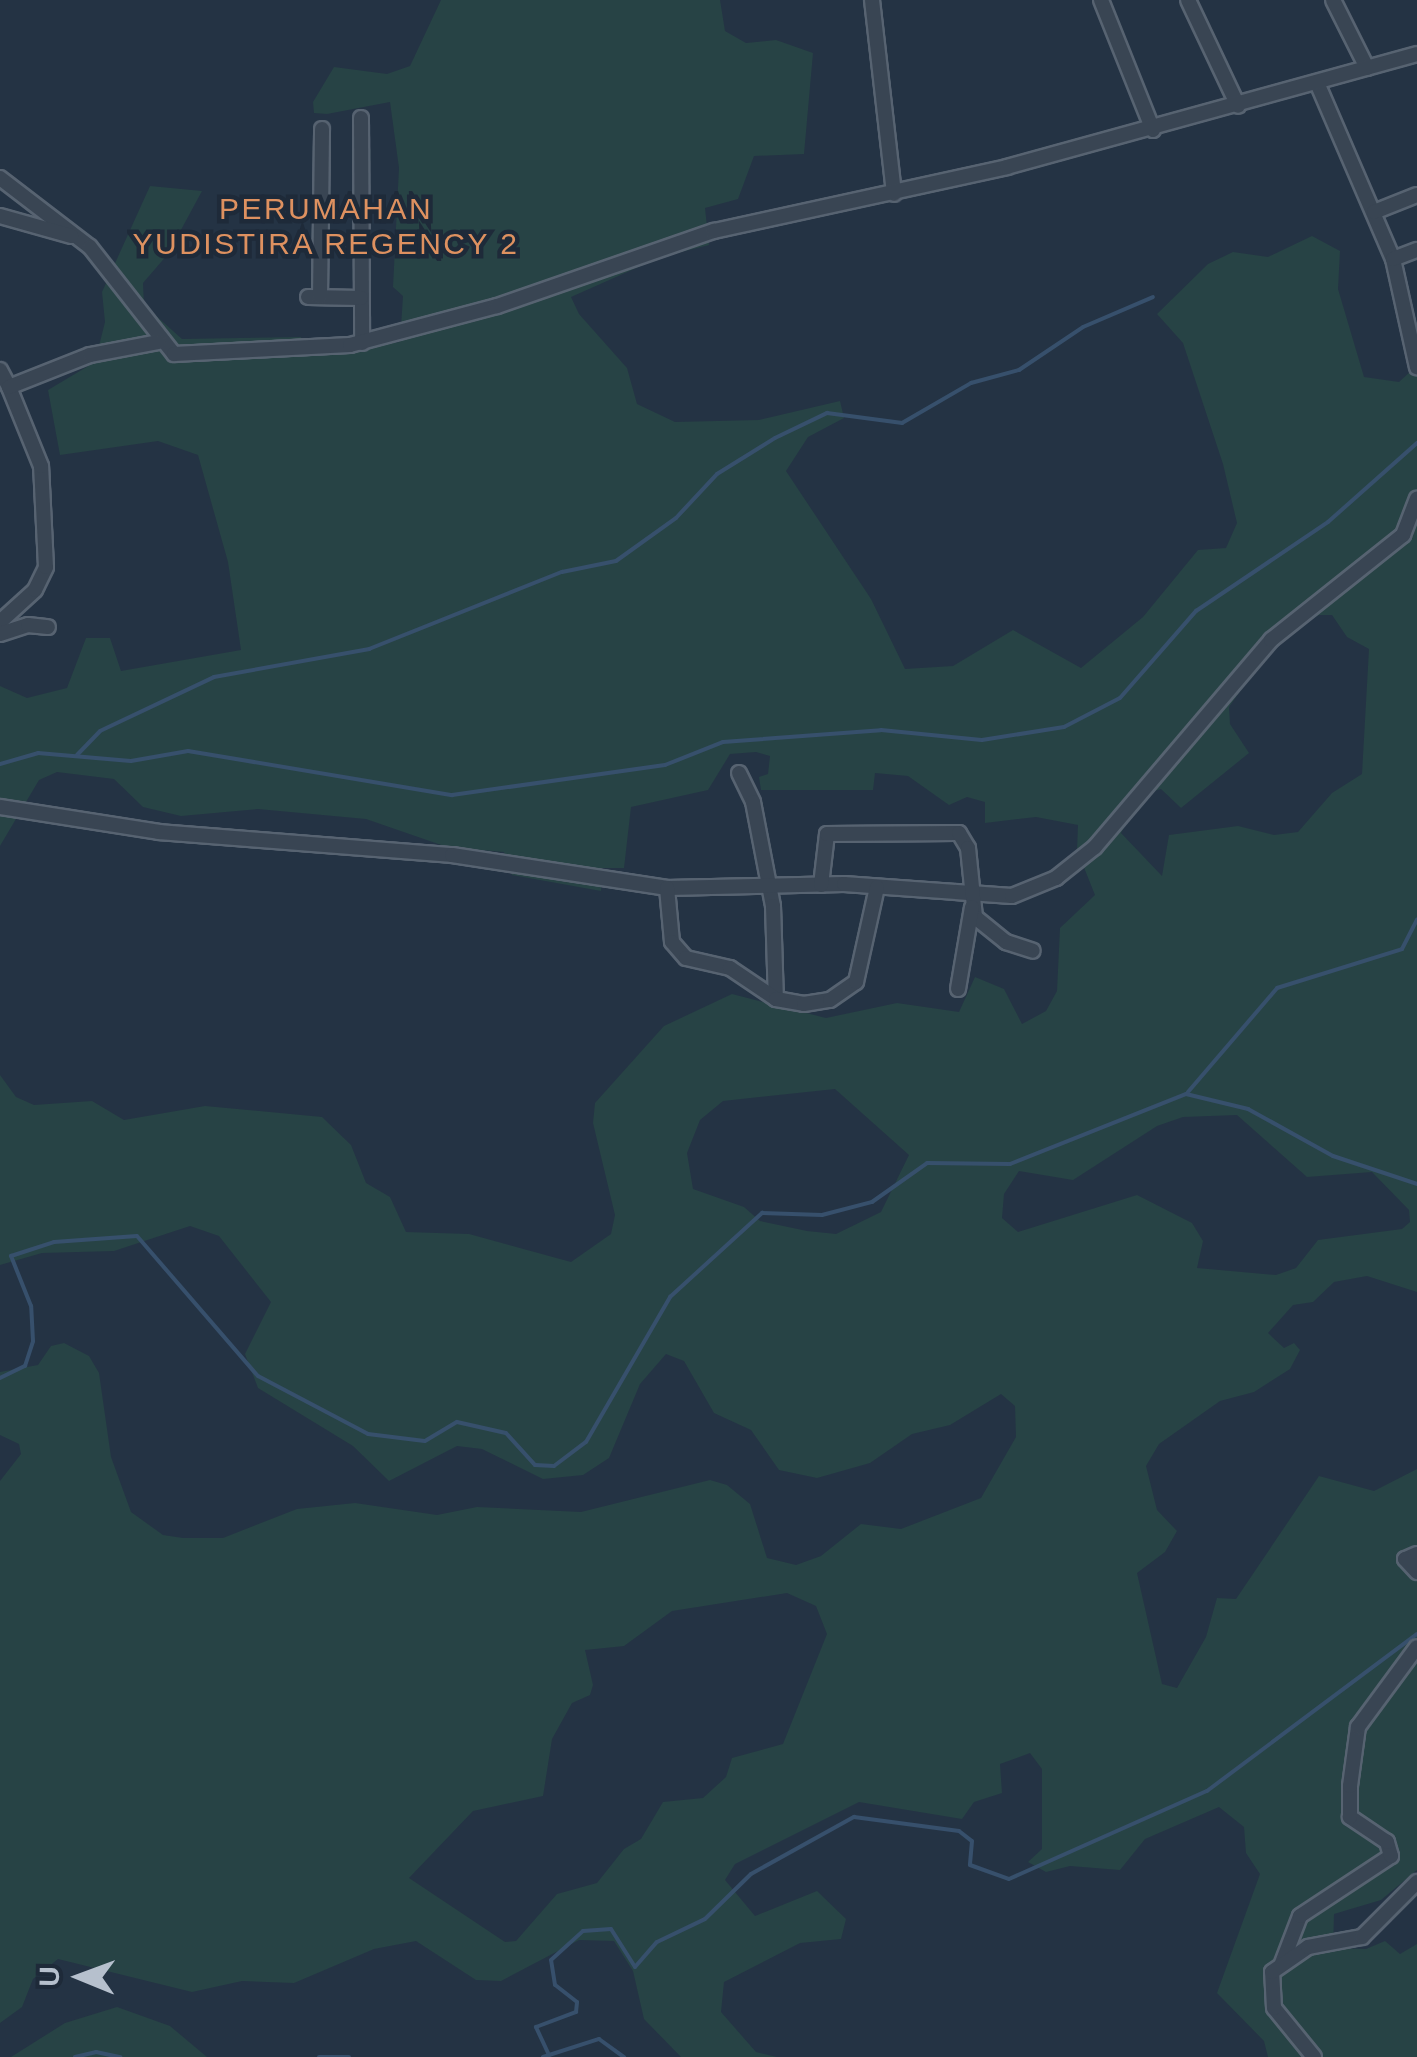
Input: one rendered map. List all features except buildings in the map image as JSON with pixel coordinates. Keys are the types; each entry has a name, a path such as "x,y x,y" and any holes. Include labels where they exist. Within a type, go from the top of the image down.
{"street":[{"path":"872,0 894,194"},
{"path":"1101,0 1154,130"},
{"path":"1188,0 1238,106"},
{"path":"1333,0 1367,68"},
{"path":"0,178 106,264 159,342 174,354 200,356 362,343 546,290 714,231 894,194 1154,130 1417,54"},
{"path":"1318,85 1393,258 1417,367"},
{"path":"361,118 362,343"},
{"path":"322,130 314,297 360,298"},
{"path":"1374,212 1417,195"},
{"path":"0,216 49,234 77,237"},
{"path":"1393,258 1417,250"},
{"path":"9,387 109,349 159,342"},
{"path":"0,370 41,466 46,567 35,590 0,622"},
{"path":"0,807 160,832 452,854 668,888 877,887 971,901 1026,892 1076,864 1271,640 1404,536 1417,499"},
{"path":"0,634 28,625 48,627"},
{"path":"739,774 754,802 770,887 776,999"},
{"path":"822,885 827,834 952,832 968,848 971,901 958,989"},
{"path":"668,888 677,950 694,963 730,968 776,999 818,1003 850,990 864,960 877,887"},
{"path":"971,901 998,937 1034,951"},
{"path":"1417,1554 1405,1560 1417,1572"},
{"path":"1282,1963 1300,1916 1391,1856 1386,1842 1350,1817 1350,1786 1358,1727 1417,1647"},
{"path":"1314,2057 1271,1998 1269,1976 1282,1963 1315,1944 1362,1937 1417,1882"}],"green space":[{"path":"441,0 720,0 725,31 746,43 776,40 813,53 804,154 754,156 738,199 705,208 709,245 661,257 571,297 579,314 627,368 637,404 675,422 759,420 840,401 844,418 808,437 786,471 871,599 905,669 953,666 1013,630 1081,668 1143,617 1198,550 1226,548 1237,523 1223,464 1183,343 1157,314 1208,264 1233,252 1268,257 1312,236 1340,251 1338,289 1364,377 1399,382 1412,370 1417,345 1417,1292 1367,1276 1334,1282 1313,1302 1293,1305 1268,1333 1284,1348 1294,1343 1300,1350 1290,1369 1254,1392 1220,1401 1159,1444 1146,1466 1157,1510 1177,1531 1165,1552 1137,1573 1162,1684 1177,1688 1206,1637 1217,1598 1236,1599 1319,1476 1374,1491 1417,1469 1417,1870 1381,1900 1334,1914 1333,1948 1366,1949 1385,1941 1400,1954 1417,1944 1417,2057 1268,2057 1264,2041 1217,1993 1260,1874 1246,1853 1244,1827 1219,1807 1145,1839 1120,1870 1070,1866 1046,1872 1028,1862 1042,1849 1042,1769 1030,1753 1000,1764 1002,1793 974,1802 962,1819 859,1802 735,1864 725,1880 755,1916 817,1891 846,1919 841,1939 800,1943 724,1982 721,2012 756,2052 777,2057 681,2057 644,2019 633,1971 614,1941 579,1940 501,1981 476,1980 416,1941 374,1949 294,1983 242,1981 192,1992 58,1959 33,1979 22,2007 0,2023 0,1481 21,1454 19,1444 0,1435 0,1372 38,1365 51,1346 64,1343 89,1356 99,1373 111,1457 131,1512 163,1535 183,1538 223,1538 297,1509 355,1503 437,1515 477,1507 581,1512 710,1480 727,1485 750,1504 767,1558 796,1565 821,1556 861,1524 901,1529 981,1498 1016,1437 1015,1406 1001,1394 950,1425 912,1434 870,1463 817,1478 779,1470 751,1430 714,1413 684,1361 666,1354 640,1384 609,1458 583,1475 543,1479 482,1449 457,1446 389,1481 353,1446 258,1388 245,1354 271,1302 219,1236 190,1226 114,1251 42,1253 0,1265 0,1075 16,1097 34,1105 92,1101 124,1120 205,1106 322,1117 351,1145 366,1183 390,1197 406,1232 469,1234 571,1262 611,1234 615,1215 593,1123 595,1103 664,1026 732,994 826,1018 897,1003 959,1012 975,977 1004,989 1022,1024 1046,1011 1057,991 1060,928 1095,895 1077,850 1078,825 1036,817 985,823 985,802 967,797 949,805 908,776 875,773 873,790 761,790 759,777 768,774 770,756 756,752 730,754 708,790 631,807 624,868 602,868 601,891 512,875 504,852 447,847 366,819 258,809 181,816 143,807 114,779 57,772 39,780 0,846 0,686 27,698 67,688 86,638 110,638 121,671 241,650 228,562 198,455 158,441 60,455 48,390 95,362 105,322 102,292 150,186 202,191 168,254 143,283 144,305 182,339 301,337 307,355 400,342 403,296 393,287 399,168 390,102 327,114 314,113 313,102 334,67 387,74 410,66","holes":["1319,615 1332,615 1347,637 1369,649 1362,774 1332,793 1298,832 1274,835 1238,826 1169,835 1162,876 1121,833 1141,795 1161,789 1181,808 1249,753 1230,724 1229,707 1277,639","835,1089 909,1155 881,1212 836,1234 760,1221 744,1207 693,1189 687,1153 700,1120 723,1101","1237,1115 1307,1177 1372,1172 1409,1210 1410,1222 1402,1229 1318,1240 1296,1268 1276,1275 1197,1268 1203,1241 1192,1223 1137,1195 1018,1232 1002,1218 1004,1194 1019,1171 1073,1180 1157,1126 1183,1117","787,1593 816,1606 827,1634 783,1744 732,1758 726,1777 703,1798 663,1802 641,1839 624,1849 597,1883 557,1894 516,1941 505,1942 409,1878 473,1811 543,1796 552,1739 572,1703 590,1695 593,1685 585,1650 624,1646 672,1611"]},
{"path":"117,2007 170,2026 207,2057 11,2057 65,2023"}],"waterway":[{"path":"77,755 100,731 214,677 369,649 562,572 616,561 676,518 717,474 775,438 827,413 902,423 971,383 1019,370 1083,327 1153,297"},
{"path":"0,764 38,753 131,761 188,751 452,795 665,765 723,742 881,730 982,740 1064,727 1120,698 1196,611 1328,522 1417,443"},
{"path":"1188,1092 1277,988 1402,949 1417,920"},
{"path":"0,1378 25,1366 33,1341 31,1306 11,1256 54,1242 137,1236 258,1376 368,1434 425,1441 457,1422 506,1433 535,1465 554,1466 586,1442 670,1297 762,1213 822,1215 872,1202 927,1163 1010,1164 1186,1094 1248,1109 1333,1156 1417,1184"},
{"path":"549,2055 536,2027 576,2012 577,2002 555,1985 551,1960 583,1931 611,1929 635,1967 657,1942 705,1919 751,1874 854,1817 959,1831 972,1841 970,1865 1009,1879 1207,1791 1417,1634"},
{"path":"543,2057 599,2039 624,2057"},
{"path":"75,2057 96,2052 120,2057"},
{"path":"319,2057 349,2057"}],"district":[{"name":"PERUMAHAN YUDISTIRA REGENCY 2","path":"326,226"}]}
